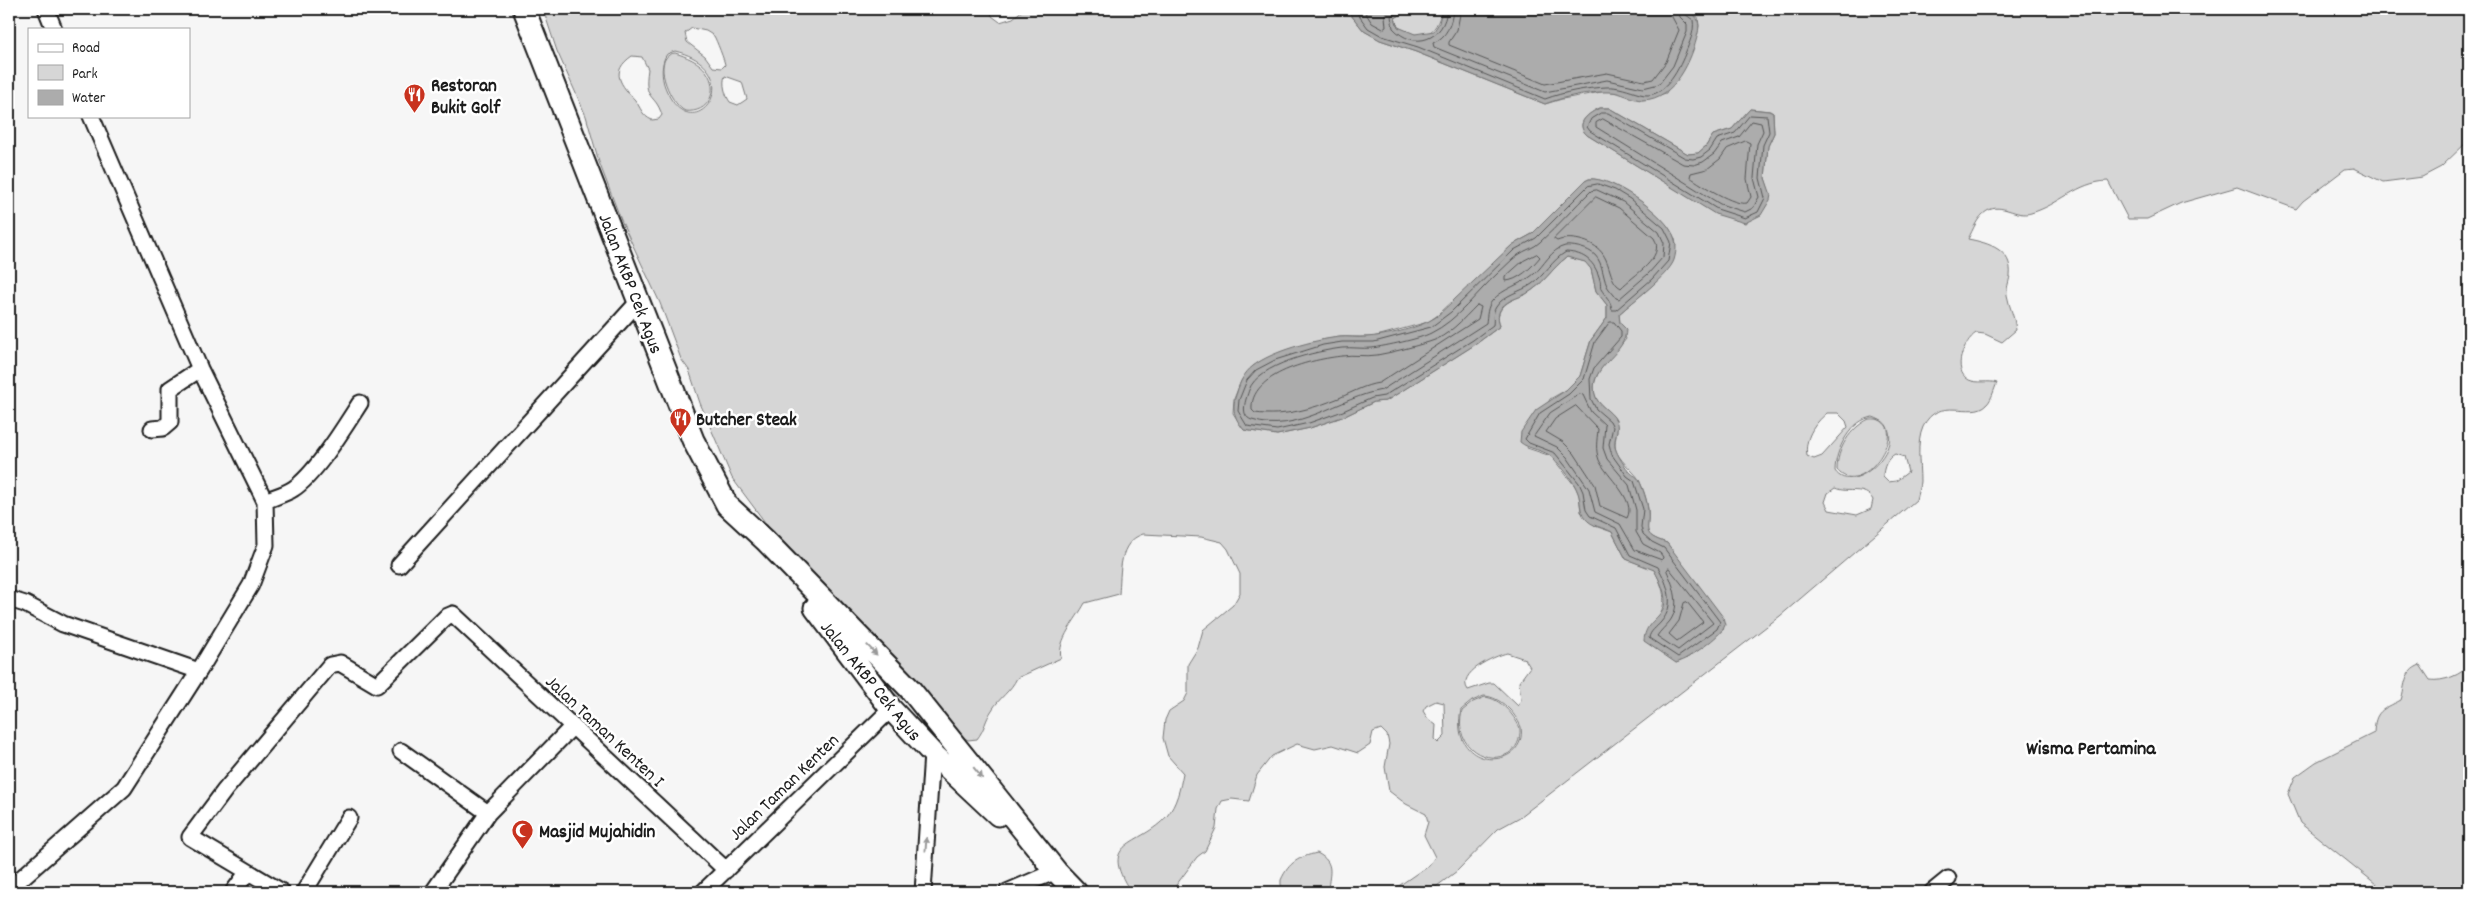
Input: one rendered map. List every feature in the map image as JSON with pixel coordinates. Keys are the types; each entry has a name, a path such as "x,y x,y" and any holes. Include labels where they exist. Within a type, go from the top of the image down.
{"main road":[{"name":"Jalan AKBP Cek Agus","path":"524,9 693,440 727,505 765,540 910,689 1056,871"},
{"name":"Jalan AKBP Cek Agus","path":"765,540 891,709 932,753 1076,892"}],"street":[{"path":"46,9 54,28"},
{"path":"9,889 124,788 200,671 251,585 266,545 264,501 200,368 92,118"},
{"path":"399,565 639,301"},
{"path":"152,429 163,428 170,422 170,388 200,368"},
{"path":"264,501 293,489 300,483 328,451 360,403"},
{"path":"9,599 25,604 64,624 200,671"},
{"name":"Jalan Taman Kenten I","path":"247,873 190,839 224,790 330,665 340,663 377,686 446,616 453,614 726,870"},
{"name":"Jalan Taman Kenten","path":"704,892 891,709"},
{"path":"432,892 488,813 573,726"},
{"path":"400,751 488,813"},
{"path":"923,892 932,753"},
{"path":"304,892 349,818"},
{"path":"1007,892 1056,871"},
{"path":"232,892 247,873 282,892"},
{"path":"1932,892 1948,879"}],"green space":[{"path":"543,9 990,9 992,16 1000,22 1013,18 1024,9 1346,9 1364,31 1380,40 1416,52 1545,104 1607,91 1642,100 1666,93 1697,35 1698,17 1681,10 1661,11 1651,9 2469,9 2469,140 2441,167 2422,177 2383,182 2354,168 2345,169 2303,201 2296,209 2237,187 2181,203 2147,219 2128,219 2108,181 2097,182 2077,189 2050,205 2031,213 2020,214 1998,208 1987,211 1978,220 1968,239 1998,249 2008,260 2010,276 2007,295 2016,330 2002,342 1985,334 1976,333 1967,342 1960,363 1961,370 1969,380 1997,383 1990,399 1981,408 1973,410 1946,409 1929,417 1921,433 1919,454 1920,483 1916,500 1780,616 1520,817 1498,829 1457,871 1429,892 1390,892 1429,865 1435,857 1424,835 1428,822 1426,814 1406,804 1389,791 1385,767 1389,744 1387,735 1381,729 1373,732 1370,745 1358,753 1333,745 1315,749 1297,744 1272,756 1257,775 1249,801 1232,799 1222,801 1218,809 1216,828 1205,851 1197,857 1171,892 1131,892 1121,875 1118,862 1120,853 1126,846 1156,826 1167,816 1176,801 1183,773 1168,756 1163,738 1165,720 1169,711 1184,701 1188,693 1188,664 1198,648 1203,630 1233,605 1240,593 1240,574 1228,549 1222,542 1201,537 1143,534 1135,538 1129,544 1122,559 1119,594 1085,603 1064,637 1061,658 1017,678 1012,687 992,710 977,739 968,740 921,713 891,691 732,478 700,403 689,370 681,359 660,303 621,220 599,162 586,116 557,51","holes":["692,28 706,31 714,36 725,65 722,68 713,67 705,56 687,42 685,33","675,51 698,61 711,74 714,89 710,102 701,111 689,113 676,106 665,87 662,74 667,54","632,56 642,57 648,69 648,92 662,115 659,119 652,120 644,114 625,89 619,73 625,62","725,76 742,82 747,99 738,105 730,102 725,93","1600,108 1609,108 1688,154 1698,153 1706,146 1713,135 1732,129 1750,109 1770,111 1773,113 1774,133 1768,146 1765,178 1769,191 1716,214 1587,135 1583,131 1582,123 1588,116","1589,179 1600,180 1627,192 1655,213 1666,224 1673,235 1676,245 1655,283 1619,314 1626,339 1601,368 1597,375 1594,389 1597,399 1617,424 1615,449 1637,477 1642,487 1646,498 1649,534 1667,543 1724,629 1686,659 1676,663 1657,619 1661,613 1664,600 1662,588 1654,569 1626,559 1612,532 1595,526 1581,512 1579,494 1575,486 1551,456 1527,448 1550,399 1566,390 1580,376 1591,340 1607,318 1607,305 1596,291 1591,269 1586,262 1567,257 1532,290 1504,305 1500,310 1498,319 1500,326 1476,344 1386,401 1374,402 1345,416 1310,428 1277,435 1244,430 1233,413 1234,399 1241,381 1253,366 1274,355 1322,340 1341,337 1373,337 1428,322 1448,308 1512,245 1532,234","1827,413 1838,413 1846,421 1848,427 1822,456 1814,459 1807,456 1806,450 1811,432","1873,417 1886,425 1890,436 1887,449 1879,461 1868,471 1856,477 1844,478 1835,471 1836,463 1841,445 1851,429 1865,419","1895,454 1904,457 1908,472 1896,481 1888,482 1883,477 1888,461","1835,488 1861,491 1870,495 1873,500 1871,509 1857,515 1829,510 1825,502 1828,493","1507,653 1525,659 1530,667 1519,682 1521,700 1518,706 1494,683 1468,690 1466,684 1467,677 1478,666","1484,696 1496,699 1507,707 1521,727 1520,741 1513,752 1502,758 1489,759 1476,755 1466,745 1460,731 1461,710 1472,701","1436,701 1444,703 1445,736 1438,743 1435,740 1436,725 1428,719 1423,711 1426,706"]},
{"path":"1411,9 1442,9 1436,26 1432,31 1421,35 1398,27 1395,18"},
{"path":"675,53 696,62 706,71 710,78 712,93 706,105 700,109 685,111 673,99 668,90 663,71 664,62 668,56"},
{"path":"1869,419 1883,421 1888,430 1887,442 1881,455 1872,467 1860,475 1848,477 1837,470 1839,454 1846,440 1856,428"},
{"path":"2469,664 2469,892 2386,892 2300,823 2288,794 2295,777 2316,762 2374,733 2378,715 2384,709 2401,700 2406,679 2415,668 2420,665 2430,680 2435,680 2446,679 2457,674"},
{"path":"1485,697 1491,698 1506,708 1520,728 1518,743 1510,752 1500,757 1487,757 1475,752 1466,742 1461,729 1462,711 1473,702"},
{"path":"1317,853 1327,861 1329,866 1328,892 1288,892 1281,885 1281,880 1287,869 1295,861"}],"water":[{"path":"1346,9 1411,9 1395,18 1398,27 1415,34 1434,31 1439,23 1442,9 1681,10 1690,12 1696,17 1699,28 1691,55 1680,76 1664,93 1654,98 1639,100 1614,92 1594,92 1545,104 1416,52 1380,40 1364,31"},
{"path":"1600,108 1609,108 1688,154 1698,153 1706,146 1713,135 1732,129 1750,109 1773,113 1774,133 1768,146 1765,178 1771,195 1761,215 1745,223 1715,214 1587,135 1583,131 1582,123 1588,116"},
{"path":"1589,179 1610,183 1646,205 1666,223 1675,241 1675,256 1671,266 1658,281 1619,314 1620,323 1626,329 1625,338 1616,352 1599,371 1594,393 1598,401 1614,417 1617,424 1615,447 1621,461 1638,479 1642,487 1646,498 1648,531 1653,537 1667,543 1723,617 1725,625 1718,635 1696,652 1676,663 1644,641 1650,624 1664,607 1665,598 1662,586 1654,570 1626,559 1612,532 1594,525 1585,518 1576,488 1571,479 1553,458 1520,442 1521,432 1536,410 1566,390 1580,376 1591,340 1607,318 1607,305 1596,291 1591,269 1585,262 1567,257 1532,290 1502,307 1498,316 1500,326 1476,344 1386,401 1374,402 1345,416 1310,428 1277,435 1244,430 1234,412 1235,398 1245,375 1253,366 1271,356 1294,347 1329,338 1366,337 1392,333 1421,325 1436,317 1512,245 1532,234"}],"place":[{"name":"Restoran Bukit Golf","path":"415,114"},
{"name":"Butcher Steak","path":"680,437"},
{"name":"Masjid Mujahidin","path":"523,849"}],"district":[{"name":"Wisma Pertamina","path":"2091,747"}]}
